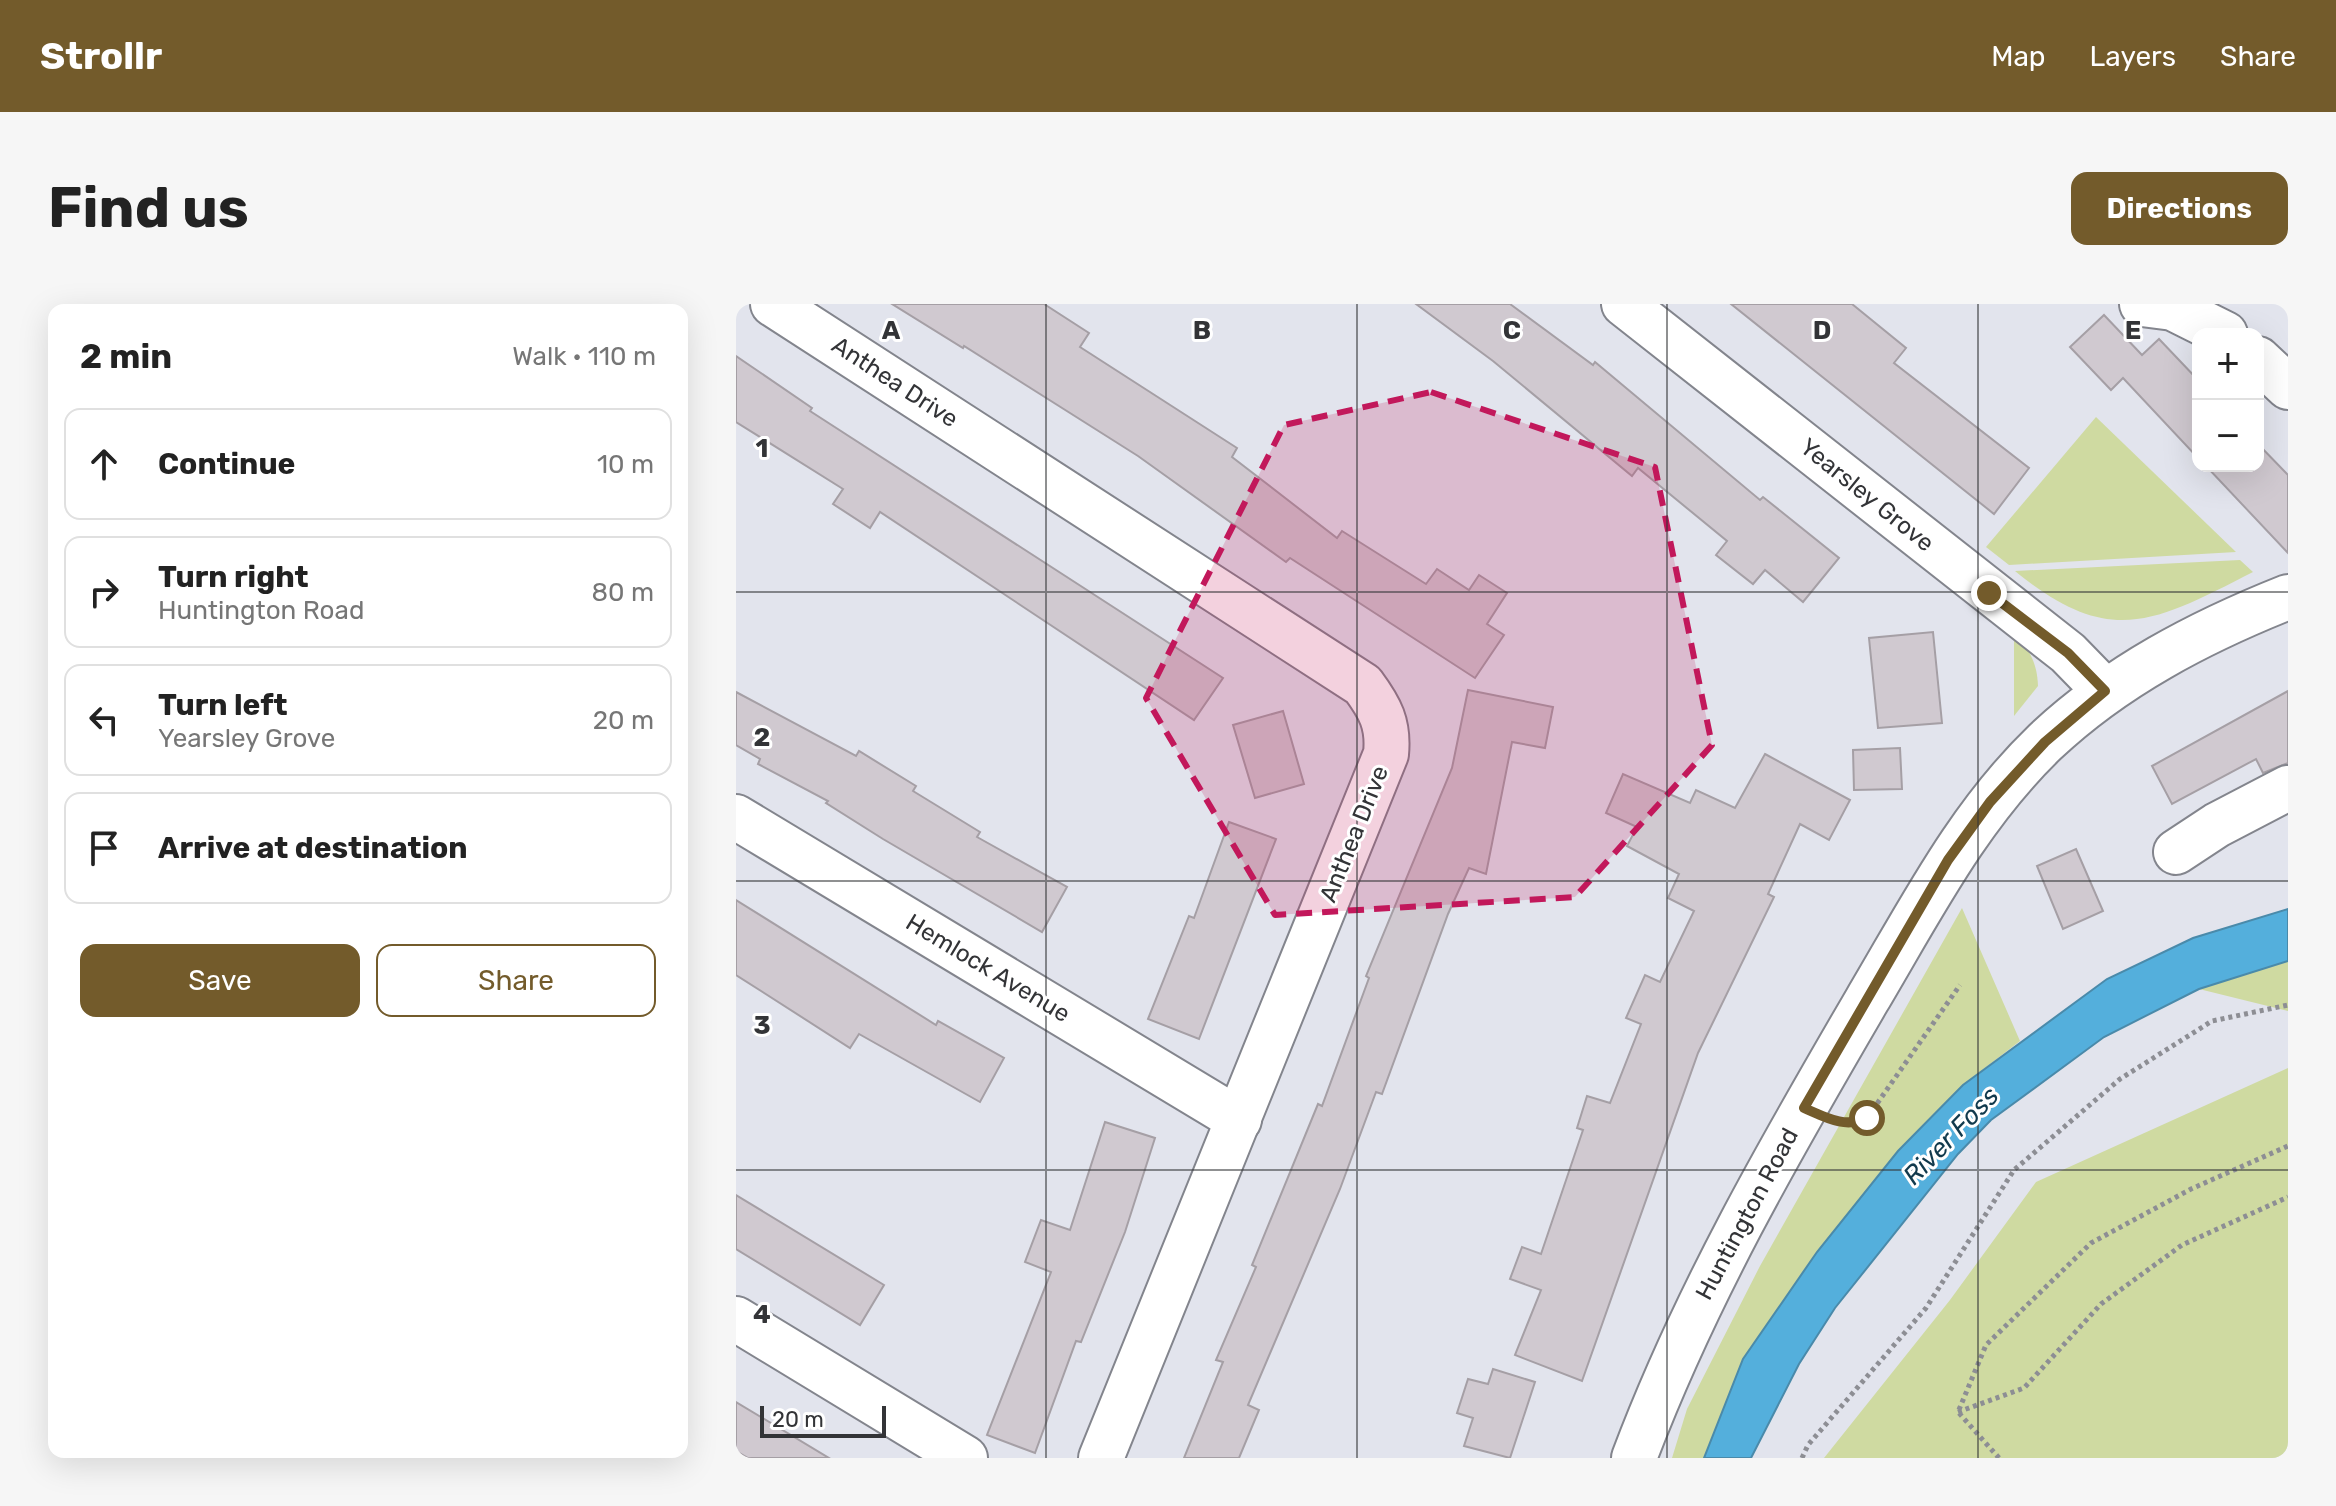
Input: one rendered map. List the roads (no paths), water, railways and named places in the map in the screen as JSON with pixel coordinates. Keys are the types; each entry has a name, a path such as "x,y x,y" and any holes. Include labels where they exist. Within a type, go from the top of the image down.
{"street":[{"name":"Anthea Drive","path":"773,304 1363,685 1382,711 1388,734 1386,754 1101,1458"},
{"name":"Yearsley Grove","path":"1624,304 2068,653 2105,691"},
{"path":"2142,304 2173,308 2213,328"},
{"path":"2264,365 2288,387"},
{"name":"Huntington Road","path":"1634,1458 1669,1366 1761,1180 1948,860 1981,813 2045,742 2105,691 2160,656 2234,619 2288,597"},
{"path":"2176,852 2217,825 2288,788"},
{"name":"Hemlock Avenue","path":"736,817 1239,1120"},
{"path":"736,1319 965,1458"}],"water":[{"name":"River Foss","path":"2288,909 2288,961 2199,989 2104,1037 1991,1120 1958,1154 1835,1308 1799,1364 1751,1458 1704,1458 1743,1359 1817,1252 1898,1151 1963,1085 2107,979 2193,938"}]}
